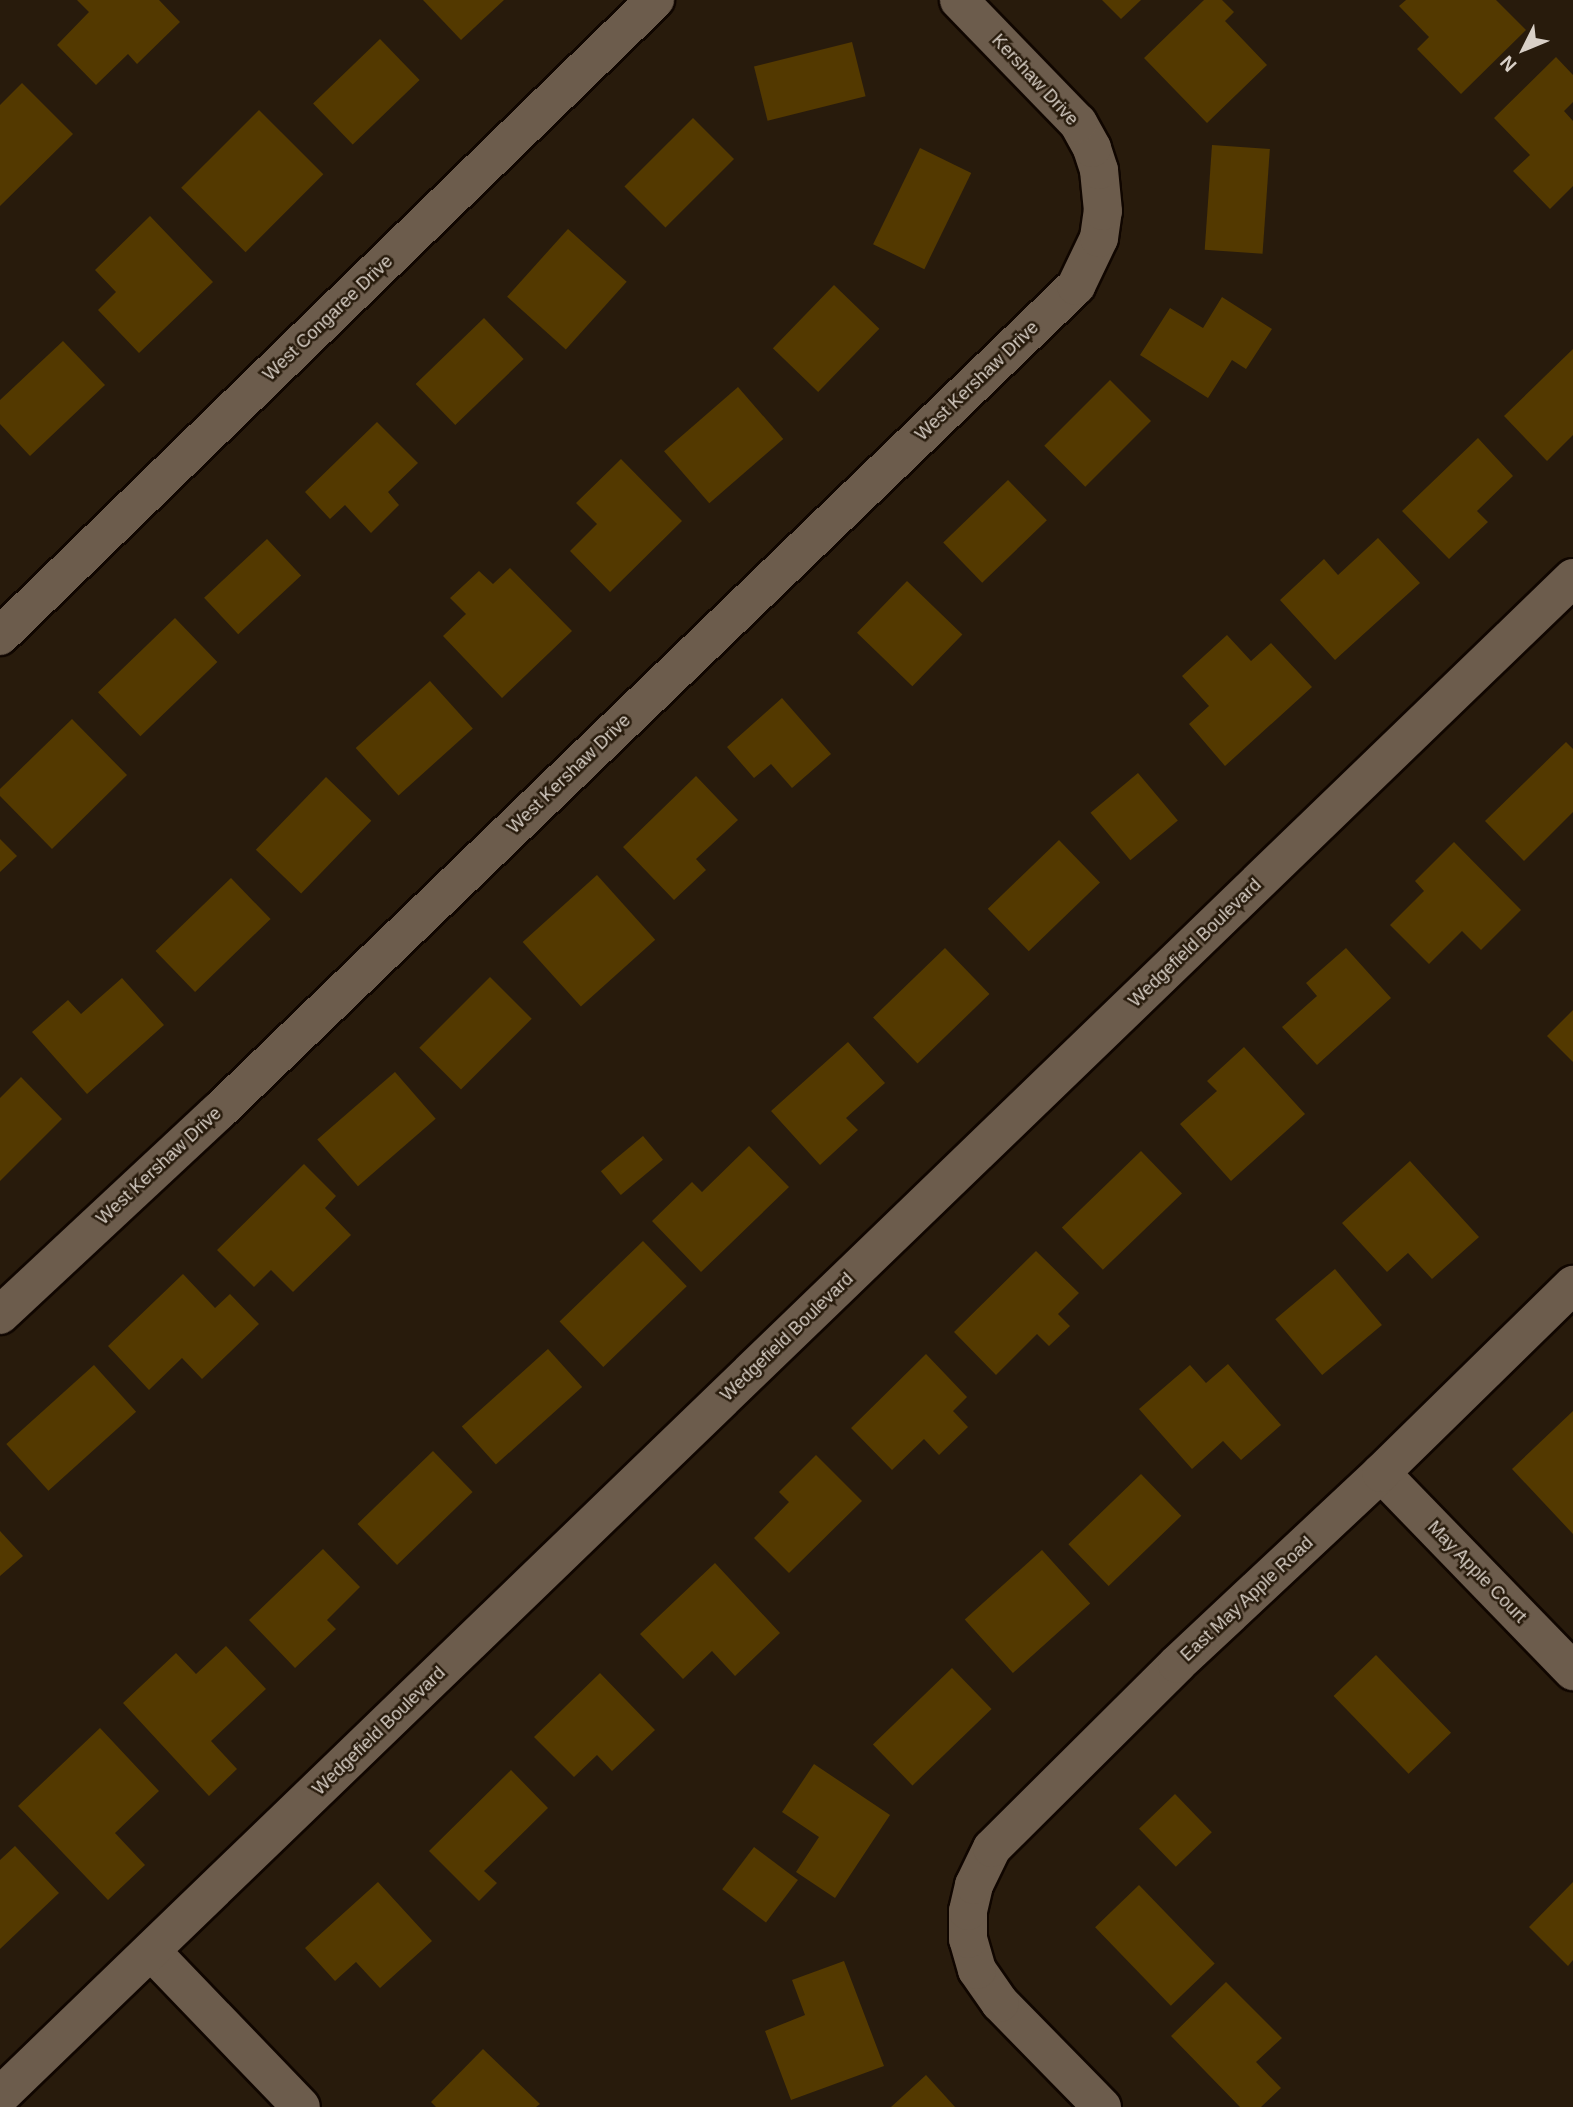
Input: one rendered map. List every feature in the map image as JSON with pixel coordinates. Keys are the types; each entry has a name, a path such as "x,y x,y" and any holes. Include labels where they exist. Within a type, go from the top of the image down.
{"street":[{"name":"West Congaree Drive","path":"0,636 655,0"},
{"name":"Kershaw Drive","path":"958,0 1078,123 1099,170 1103,211"},
{"name":"West Kershaw Drive","path":"0,1315 218,1112 1076,286 1099,238 1103,211"},
{"name":"Wedgefield Boulevard","path":"0,2096 1573,578"},
{"name":"East May Apple Road","path":"1102,2107 1000,2003 977,1970 968,1939 968,1911 974,1885 992,1848 1177,1664 1381,1473 1573,1285"},
{"name":"May Apple Court","path":"1381,1473 1573,1671"},
{"path":"151,1951 301,2107"}],"building":[{"path":"77,0 159,0 180,22 137,64 128,54 96,85 57,45 89,12"},
{"path":"423,0 504,0 461,40"},
{"path":"1102,0 1141,0 1121,19"},
{"path":"1204,0 1222,0 1234,12 1225,21 1267,65 1207,123 1144,58"},
{"path":"1406,0 1496,0 1526,30 1461,94 1417,49 1429,37 1399,6"},
{"path":"380,39 420,80 353,145 313,104"},
{"path":"852,42 866,96 768,121 754,66"},
{"path":"1556,57 1573,75 1573,102 1564,111 1573,121 1573,186 1550,209 1513,171 1530,155 1494,118"},
{"path":"22,83 73,134 0,206 0,105"},
{"path":"259,110 323,174 246,252 181,188"},
{"path":"693,118 734,159 665,228 624,187"},
{"path":"1212,145 1270,149 1263,254 1205,250"},
{"path":"920,148 971,173 924,269 873,244"},
{"path":"150,216 213,282 139,353 98,310 116,292 95,270"},
{"path":"568,229 627,282 566,349 507,297"},
{"path":"834,285 879,329 818,392 773,348"},
{"path":"1222,297 1272,329 1246,369 1232,360 1208,398 1140,355 1170,308 1203,328"},
{"path":"484,318 524,359 455,425 416,384"},
{"path":"63,341 105,385 30,456 0,424 0,400"},
{"path":"1573,349 1573,435 1547,461 1504,416"},
{"path":"1110,380 1151,421 1085,487 1044,446"},
{"path":"738,387 783,439 709,503 664,451"},
{"path":"377,422 418,463 388,492 399,505 371,533 345,505 330,519 305,492"},
{"path":"1478,438 1513,476 1477,511 1488,522 1449,559 1402,511"},
{"path":"621,459 682,521 610,592 570,551 597,524 576,503"},
{"path":"1008,480 1047,520 982,583 943,543"},
{"path":"1378,538 1420,583 1335,660 1280,600 1324,559 1338,575"},
{"path":"267,539 301,576 238,634 204,598"},
{"path":"510,568 572,631 502,698 443,636 466,614 450,598 479,571 493,584"},
{"path":"907,581 962,634 912,686 857,633"},
{"path":"175,618 217,662 140,736 98,692"},
{"path":"1227,635 1251,661 1271,643 1312,687 1225,766 1189,724 1209,706 1182,676"},
{"path":"430,681 473,729 399,795 356,748"},
{"path":"782,698 831,754 792,788 771,764 754,778 727,747"},
{"path":"72,719 127,775 52,849 0,796 0,789"},
{"path":"1566,742 1573,749 1573,812 1524,861 1485,821"},
{"path":"1138,773 1178,820 1130,860 1091,813"},
{"path":"696,776 738,820 696,859 706,870 674,900 623,847"},
{"path":"326,777 371,821 301,893 256,850"},
{"path":"0,839 17,856 0,872"},
{"path":"1059,840 1100,882 1029,951 988,909"},
{"path":"1454,842 1521,910 1481,950 1462,931 1429,964 1390,925 1424,891 1415,881"},
{"path":"597,875 655,940 581,1007 523,942"},
{"path":"231,878 271,919 195,992 155,951"},
{"path":"945,948 989,994 918,1064 873,1017"},
{"path":"1346,948 1391,998 1317,1065 1282,1027 1317,996 1306,983"},
{"path":"490,977 532,1019 461,1089 419,1048"},
{"path":"122,978 164,1025 87,1094 32,1032 68,1000 81,1014"},
{"path":"1573,1010 1573,1062 1547,1036"},
{"path":"848,1042 885,1083 846,1118 858,1130 820,1165 771,1111"},
{"path":"1244,1047 1305,1114 1231,1181 1180,1124 1217,1091 1207,1081"},
{"path":"395,1072 436,1119 358,1186 317,1140"},
{"path":"21,1077 62,1119 0,1181 0,1098"},
{"path":"643,1136 663,1160 621,1195 601,1171"},
{"path":"749,1146 789,1187 701,1272 652,1221 692,1182 702,1192"},
{"path":"1141,1151 1182,1193 1103,1270 1062,1227"},
{"path":"1410,1161 1479,1237 1432,1279 1408,1253 1387,1272 1342,1223"},
{"path":"304,1164 336,1196 325,1208 351,1235 293,1292 271,1270 254,1287 217,1250"},
{"path":"643,1241 687,1286 603,1367 560,1322"},
{"path":"1036,1251 1079,1293 1058,1314 1070,1326 1049,1346 1037,1334 996,1375 954,1332"},
{"path":"1335,1269 1382,1325 1322,1375 1275,1319"},
{"path":"183,1274 215,1308 230,1294 259,1324 202,1379 182,1358 149,1390 108,1346"},
{"path":"548,1349 582,1387 496,1465 462,1427"},
{"path":"926,1354 967,1397 953,1411 968,1427 939,1455 924,1439 892,1470 851,1428"},
{"path":"1228,1364 1281,1425 1241,1460 1223,1441 1192,1469 1139,1409 1190,1365 1206,1383"},
{"path":"94,1365 136,1412 48,1491 6,1444"},
{"path":"1573,1411 1573,1534 1512,1469"},
{"path":"433,1451 473,1492 397,1565 357,1524"},
{"path":"816,1455 862,1501 789,1573 754,1538 789,1502 779,1492"},
{"path":"1141,1474 1181,1516 1109,1586 1068,1544"},
{"path":"0,1531 23,1556 0,1576"},
{"path":"323,1549 360,1587 327,1620 336,1629 295,1668 249,1620"},
{"path":"1042,1550 1090,1604 1013,1673 965,1620"},
{"path":"715,1563 780,1633 735,1676 712,1651 683,1679 640,1634"},
{"path":"226,1646 266,1689 211,1741 237,1769 209,1796 123,1703 176,1653 196,1674"},
{"path":"1376,1655 1451,1733 1409,1774 1334,1696"},
{"path":"952,1668 992,1709 912,1785 873,1744"},
{"path":"600,1673 655,1730 612,1771 597,1755 574,1777 534,1737"},
{"path":"100,1728 159,1791 115,1833 145,1865 108,1900 18,1806"},
{"path":"814,1764 890,1815 835,1898 796,1872 819,1837 782,1812"},
{"path":"511,1770 548,1808 484,1871 497,1883 479,1901 429,1851"},
{"path":"1175,1794 1212,1832 1176,1867 1139,1829"},
{"path":"15,1846 59,1893 0,1949 0,1860"},
{"path":"754,1847 798,1880 766,1922 722,1889"},
{"path":"378,1882 432,1941 380,1988 356,1962 335,1981 305,1948"},
{"path":"1573,1882 1573,1960 1568,1966 1529,1927"},
{"path":"1139,1885 1215,1963 1171,2006 1095,1927"},
{"path":"844,1961 884,2066 791,2100 765,2031 805,2015 792,1980"},
{"path":"1226,1982 1282,2038 1256,2062 1281,2088 1261,2107 1240,2107 1171,2036"},
{"path":"483,2049 540,2104 536,2107 436,2107 431,2102"},
{"path":"926,2075 955,2107 891,2107"}]}
